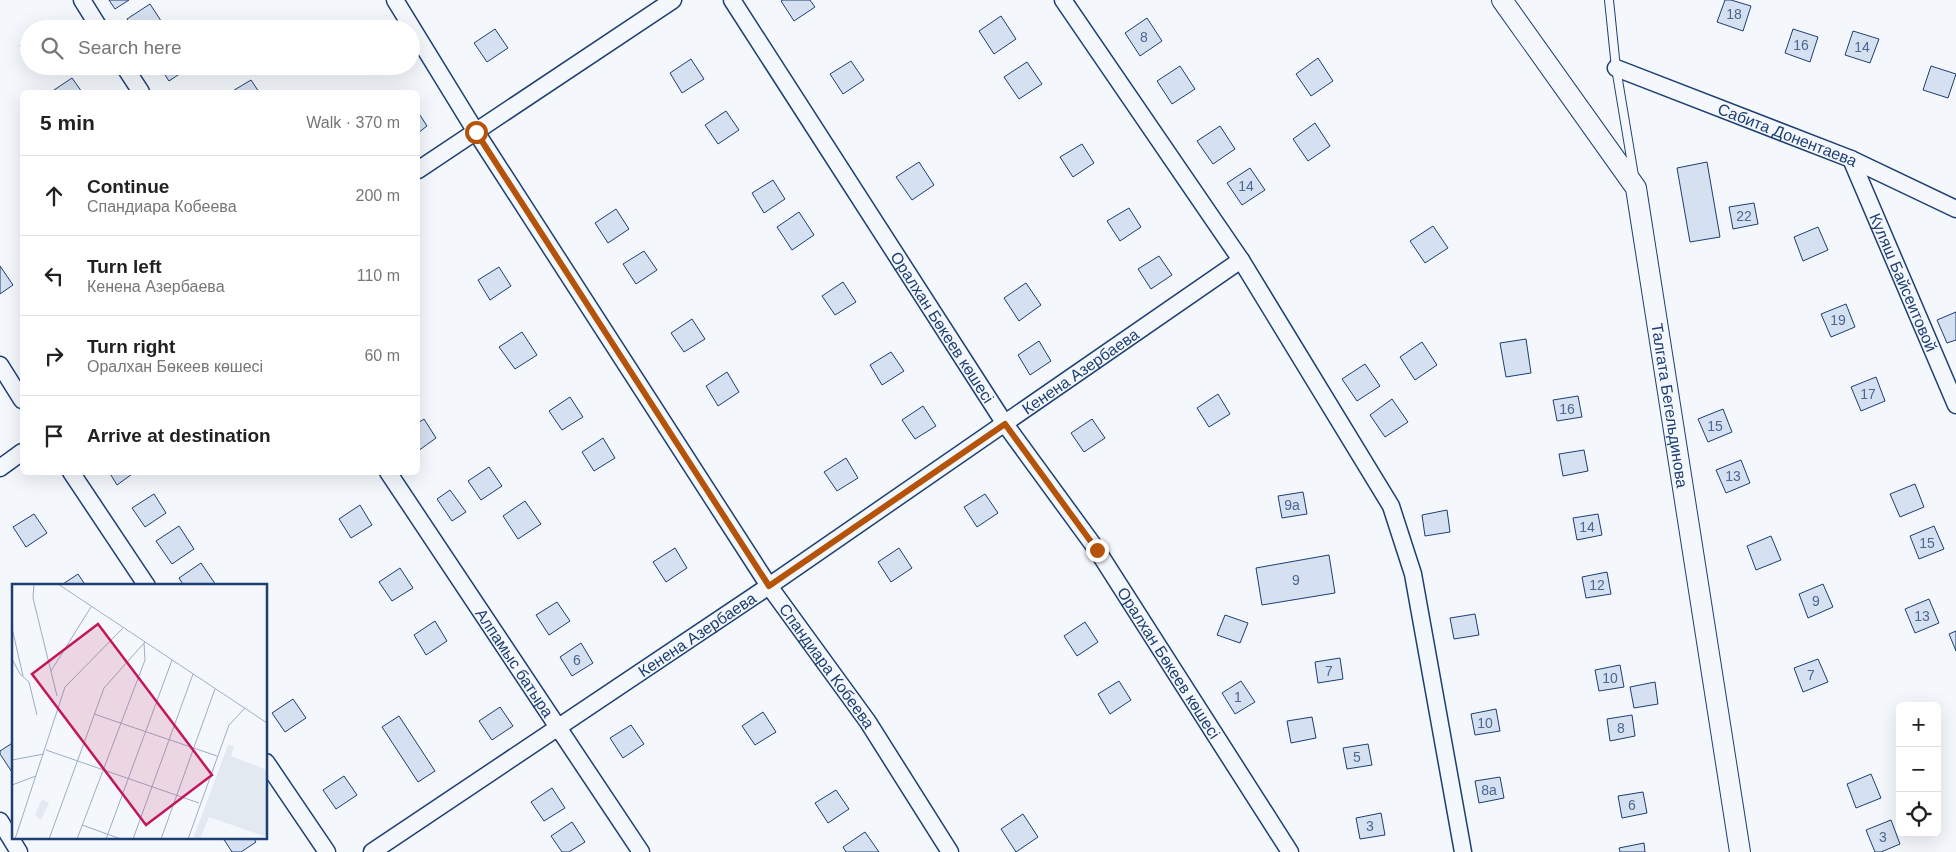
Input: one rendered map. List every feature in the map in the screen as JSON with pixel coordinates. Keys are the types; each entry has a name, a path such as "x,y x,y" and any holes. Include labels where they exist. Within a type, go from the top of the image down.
{"street":[{"path":"82,0 94,20"},
{"name":"Спандиара Кобеева","path":"395,0 407,20"},
{"path":"420,169 672,0"},
{"name":"Оралхан Бөкеев көшесі","path":"732,0 1005,424 1097,550 1290,852"},
{"path":"1063,0 1241,260 1391,506 1413,574 1463,852"},
{"name":"Талгата Бегельдинова","path":"1502,0 1636,188 1740,852"},
{"name":"Спандиара Кобеева","path":"420,41 476,132 769,586 868,722 950,852"},
{"name":"Сабита Донентаева","path":"1616,68 1851,159 1956,208"},
{"path":"130,75 140,90"},
{"name":"Куляш Байсеитовой","path":"1851,159 1956,405"},
{"name":"Кенена Азербаева","path":"372,852 769,586 1241,260"},
{"path":"0,365 20,397"},
{"path":"0,468 20,453"},
{"path":"72,475 146,584"},
{"name":"Алпамыс батыра","path":"390,475 641,852"},
{"path":"268,765 327,852"},
{"path":"0,821 12,840"},
{"path":"12,840 20,852"}],"lane":[{"path":"1608,0 1616,68 1636,188"}],"building":[{"path":"109,0 129,0 115,9"},
{"path":"810,0 815,7 794,21 781,1"},
{"path":"1725,0 1751,6 1743,31 1717,22"},
{"path":"150,4 160,20 128,20"},
{"path":"1001,16 1016,39 994,54 979,31"},
{"path":"1147,18 1162,41 1140,56 1125,33"},
{"path":"495,29 508,48 487,62 474,43"},
{"path":"1793,29 1818,37 1810,62 1785,53"},
{"path":"1853,31 1879,39 1870,63 1845,55"},
{"path":"1318,58 1333,81 1311,96 1296,74"},
{"path":"691,59 704,79 682,93 670,73"},
{"path":"851,61 864,80 843,94 830,74"},
{"path":"1027,62 1042,84 1019,99 1004,77"},
{"path":"1180,66 1195,89 1172,104 1157,81"},
{"path":"1931,66 1956,74 1948,98 1923,90"},
{"path":"165,75 178,75 169,81"},
{"path":"72,78 81,90 54,90"},
{"path":"251,80 258,90 234,90"},
{"path":"726,111 739,130 718,144 705,125"},
{"path":"420,115 427,126 420,131"},
{"path":"1315,123 1330,146 1308,161 1293,139"},
{"path":"1220,126 1235,149 1213,164 1197,141"},
{"path":"1082,144 1094,163 1073,177 1060,157"},
{"path":"919,162 934,185 912,200 896,177"},
{"path":"1707,162 1720,237 1690,242 1677,168"},
{"path":"1250,168 1265,190 1242,205 1227,183"},
{"path":"773,180 785,199 764,213 752,193"},
{"path":"1754,203 1758,224 1733,229 1729,207"},
{"path":"1129,208 1141,227 1120,241 1107,221"},
{"path":"616,209 629,229 608,243 595,223"},
{"path":"799,212 814,235 792,250 777,227"},
{"path":"1433,226 1448,248 1425,263 1410,241"},
{"path":"1818,227 1828,250 1803,261 1794,237"},
{"path":"644,251 657,270 636,284 623,264"},
{"path":"1159,256 1172,275 1151,289 1138,269"},
{"path":"0,266 13,285 0,294"},
{"path":"499,267 511,286 490,300 478,280"},
{"path":"843,282 856,302 835,315 822,296"},
{"path":"1026,283 1041,305 1019,321 1004,298"},
{"path":"1846,304 1855,327 1831,337 1821,314"},
{"path":"1956,312 1956,340 1947,343 1937,320"},
{"path":"692,319 705,339 684,352 671,333"},
{"path":"522,332 537,355 515,369 499,347"},
{"path":"1526,339 1531,373 1506,377 1500,343"},
{"path":"1039,341 1051,361 1030,375 1018,355"},
{"path":"1422,342 1437,365 1415,380 1400,357"},
{"path":"891,352 904,371 882,385 870,365"},
{"path":"1365,364 1380,386 1357,401 1342,379"},
{"path":"727,372 739,392 718,406 706,386"},
{"path":"1876,377 1885,401 1861,411 1851,387"},
{"path":"1218,394 1230,414 1209,427 1197,408"},
{"path":"1578,396 1582,417 1557,421 1553,400"},
{"path":"570,397 583,417 562,430 549,411"},
{"path":"1392,399 1408,422 1385,437 1370,415"},
{"path":"923,406 936,426 915,439 902,420"},
{"path":"1723,409 1732,432 1708,442 1698,419"},
{"path":"424,419 436,438 420,450 420,422"},
{"path":"1092,419 1105,438 1084,452 1071,433"},
{"path":"603,438 615,458 594,471 582,452"},
{"path":"1584,450 1588,471 1563,476 1559,454"},
{"path":"846,458 858,478 837,491 824,472"},
{"path":"1741,460 1750,483 1726,493 1716,470"},
{"path":"489,467 502,486 481,500 468,481"},
{"path":"111,475 131,475 117,485"},
{"path":"1915,484 1924,507 1900,517 1890,494"},
{"path":"450,490 466,512 452,521 437,499"},
{"path":"1303,492 1307,514 1282,518 1278,496"},
{"path":"154,494 166,513 145,527 132,508"},
{"path":"985,494 998,513 977,527 964,507"},
{"path":"525,501 541,524 518,539 503,516"},
{"path":"360,505 372,525 351,538 339,519"},
{"path":"1447,510 1450,532 1425,536 1422,515"},
{"path":"34,514 47,533 26,547 13,527"},
{"path":"1598,514 1602,535 1577,540 1573,518"},
{"path":"179,526 194,549 172,564 156,541"},
{"path":"1934,526 1944,549 1919,559 1910,536"},
{"path":"1771,536 1781,560 1756,570 1747,546"},
{"path":"675,548 687,568 666,582 653,562"},
{"path":"899,548 912,568 891,582 878,562"},
{"path":"1329,555 1335,593 1262,605 1256,568"},
{"path":"201,563 215,584 183,584 179,578"},
{"path":"400,568 413,588 392,601 379,582"},
{"path":"1607,572 1611,594 1586,598 1582,577"},
{"path":"78,574 85,584 63,584"},
{"path":"1823,584 1833,607 1808,618 1799,594"},
{"path":"1929,599 1939,623 1915,633 1905,609"},
{"path":"557,602 570,621 549,635 536,615"},
{"path":"1475,614 1479,635 1454,639 1450,618"},
{"path":"1225,615 1248,623 1240,643 1217,635"},
{"path":"435,621 447,641 426,655 414,635"},
{"path":"1085,622 1098,642 1077,656 1064,636"},
{"path":"1956,631 1956,651 1949,634"},
{"path":"581,643 593,663 572,676 560,657"},
{"path":"1340,658 1343,679 1318,683 1315,662"},
{"path":"1818,659 1828,682 1803,692 1794,668"},
{"path":"1620,665 1624,687 1599,691 1595,670"},
{"path":"1119,681 1131,700 1110,714 1098,694"},
{"path":"1241,681 1255,702 1235,714 1222,693"},
{"path":"1655,682 1658,704 1634,708 1630,687"},
{"path":"293,699 306,718 285,732 272,713"},
{"path":"500,707 513,726 492,740 479,721"},
{"path":"1496,709 1500,731 1475,735 1471,714"},
{"path":"763,712 776,732 755,745 742,726"},
{"path":"1632,715 1635,736 1610,741 1607,719"},
{"path":"399,716 435,771 418,782 382,727"},
{"path":"1312,717 1316,738 1291,743 1287,721"},
{"path":"631,725 644,744 623,758 610,738"},
{"path":"12,743 12,772 0,754 0,751"},
{"path":"1368,744 1372,765 1347,769 1343,748"},
{"path":"1871,774 1881,798 1856,808 1847,784"},
{"path":"344,776 357,795 336,809 323,790"},
{"path":"1500,777 1504,798 1479,803 1475,781"},
{"path":"552,788 565,808 544,821 531,802"},
{"path":"836,790 849,809 828,823 815,803"},
{"path":"1643,792 1647,813 1622,818 1618,796"},
{"path":"1381,813 1385,835 1360,839 1356,818"},
{"path":"1023,814 1038,837 1016,852 1001,829"},
{"path":"1891,820 1900,844 1881,852 1875,852 1866,830"},
{"path":"572,822 585,842 569,852 562,852 551,836"},
{"path":"865,832 879,852 846,852 843,847"},
{"path":"224,840 254,840 256,842 241,852 232,852"},
{"path":"1644,843 1645,852 1620,852 1619,848"}],"route":[{"path":"476,132 769,586 1005,424 1097,550"}]}
